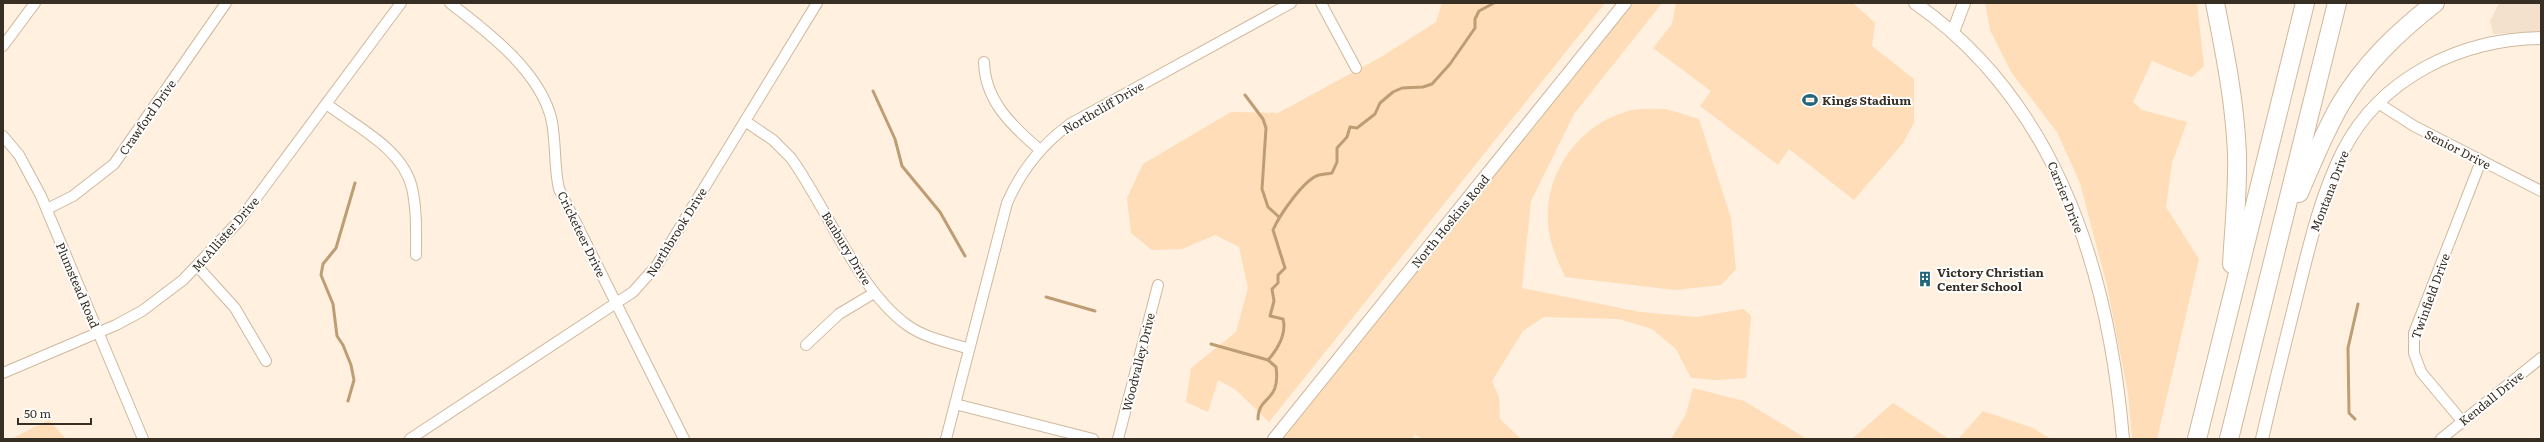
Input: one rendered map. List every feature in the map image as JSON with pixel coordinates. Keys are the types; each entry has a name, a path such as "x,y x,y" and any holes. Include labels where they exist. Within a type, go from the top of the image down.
{"highway":[{"path":"2216,3 2230,78 2236,143 2237,183 2230,309"},
{"path":"2197,439 2305,3"},
{"path":"2229,439 2337,3"},
{"path":"2279,238 2327,131 2350,90 2383,48 2435,3"}],"street":[{"path":"3,46 35,3"},
{"name":"Crawford Drive","path":"47,209 73,196 114,164 226,3"},
{"name":"McAllister Drive","path":"3,374 142,311 163,297 197,266 239,221 328,105 401,3"},
{"name":"Cricketeer Drive","path":"450,3 498,41 533,82 542,96 552,121 555,174 559,189 684,439"},
{"name":"Northbrook Drive","path":"410,439 633,292 657,265 817,3"},
{"name":"Northcliff Drive","path":"946,439 1007,203 1019,179 1040,150 1070,124 1291,3"},
{"path":"1321,3 1356,68"},
{"name":"North Hoskins Road","path":"1274,439 1625,3"},
{"name":"Carrier Drive","path":"1916,3 1952,32 1983,62 2013,98 2037,132 2059,176 2081,234 2101,304 2117,384 2123,439"},
{"path":"1952,32 1964,3"},
{"name":"Montana Drive","path":"2262,439 2302,272 2325,195 2351,138 2378,103 2416,73 2461,51 2498,41 2541,38"},
{"path":"984,62 986,85 991,96 1007,119 1040,150"},
{"name":"Senior Drive","path":"2378,103 2403,120 2541,191"},
{"path":"328,105 393,154 405,168 415,204 416,255"},
{"name":"Banbury Drive","path":"745,121 773,140 791,158 874,293 892,314 916,330 969,348"},
{"name":"Plumstead Road","path":"3,136 20,155 30,172 47,209 143,439"},
{"name":"Twinfield Drive","path":"2462,422 2421,372 2416,362 2413,342 2421,312 2481,161"},
{"path":"197,266 235,308 266,361"},
{"name":"Woodvalley Drive","path":"1118,439 1158,286"},
{"path":"806,345 839,314 874,293"},
{"name":"Kendall Drive","path":"2441,439 2541,358"},
{"path":"955,404 1093,439"}],"shaded area":[{"path":"1442,3 1605,3 1269,422 1236,390 1218,380 1208,412 1186,402 1191,368 1236,332 1248,288 1239,247 1215,235 1182,249 1152,250 1131,233 1127,198 1143,164 1231,112 1278,113 1381,57 1436,22"},
{"path":"1630,3 1662,3 1574,114 1531,201 1522,288 1640,312 1696,317 1744,309 1751,316 1746,378 1717,380 1691,378 1676,349 1652,329 1619,319 1544,317 1523,331 1492,381 1499,397 1500,419 1521,439 1422,439 1415,435 1412,439 1282,439"},
{"name":"Kings Stadium","path":"1676,3 1853,3 1875,23 1872,46 1914,79 1914,123 1903,143 1854,200 1789,149 1778,165 1700,106 1711,91 1653,48 1672,24"},
{"path":"1985,3 2197,3 2204,66 2192,77 2152,61 2133,102 2142,110 2187,122 2172,163 2166,207 2199,259 2157,439 2132,439 2128,393 2107,286 2080,183 2057,132 2011,72 1990,30"},
{"path":"2499,3 2541,3 2541,31 2493,34 2490,21"},
{"path":"1637,109 1666,109 1699,119 1731,218 1736,269 1721,285 1675,290 1565,277 1551,242 1548,216 1550,196 1556,176 1566,157 1579,141 1594,127 1613,117"},
{"path":"1693,388 1744,401 1807,439 1671,439 1686,414"},
{"path":"1893,403 1949,439 1887,439 1882,437 1880,439 1852,439"},
{"path":"1983,411 2033,428 2051,439 1958,439"},
{"path":"49,420 66,439 11,439"}],"waterway":[{"path":"1268,360 1278,347 1284,330 1283,319 1270,316 1274,301 1272,289 1278,283 1278,275 1285,268 1273,230 1281,216 1299,190 1306,183 1319,175 1332,173 1337,162 1337,148 1347,137 1350,127 1357,128 1375,114 1380,103 1393,92 1402,88 1423,87 1432,84 1450,64 1475,28 1475,19 1479,11 1494,3"},
{"path":"873,91 895,139 902,166 940,212 965,256"},
{"path":"1245,95 1263,119 1266,128 1262,189 1268,207 1279,217"},
{"path":"348,401 354,380 351,365 343,345 337,336 333,304 321,275 323,264 336,248 355,183"},
{"path":"1046,297 1095,311"},
{"path":"2355,419 2349,413 2348,348 2358,304"},
{"path":"1211,344 1268,360 1276,367 1277,379 1273,393 1259,411 1258,419"}],"place":[{"name":"Kings Stadium","path":"1810,100"},
{"name":"Victory Christian Center School","path":"1925,279"}]}
